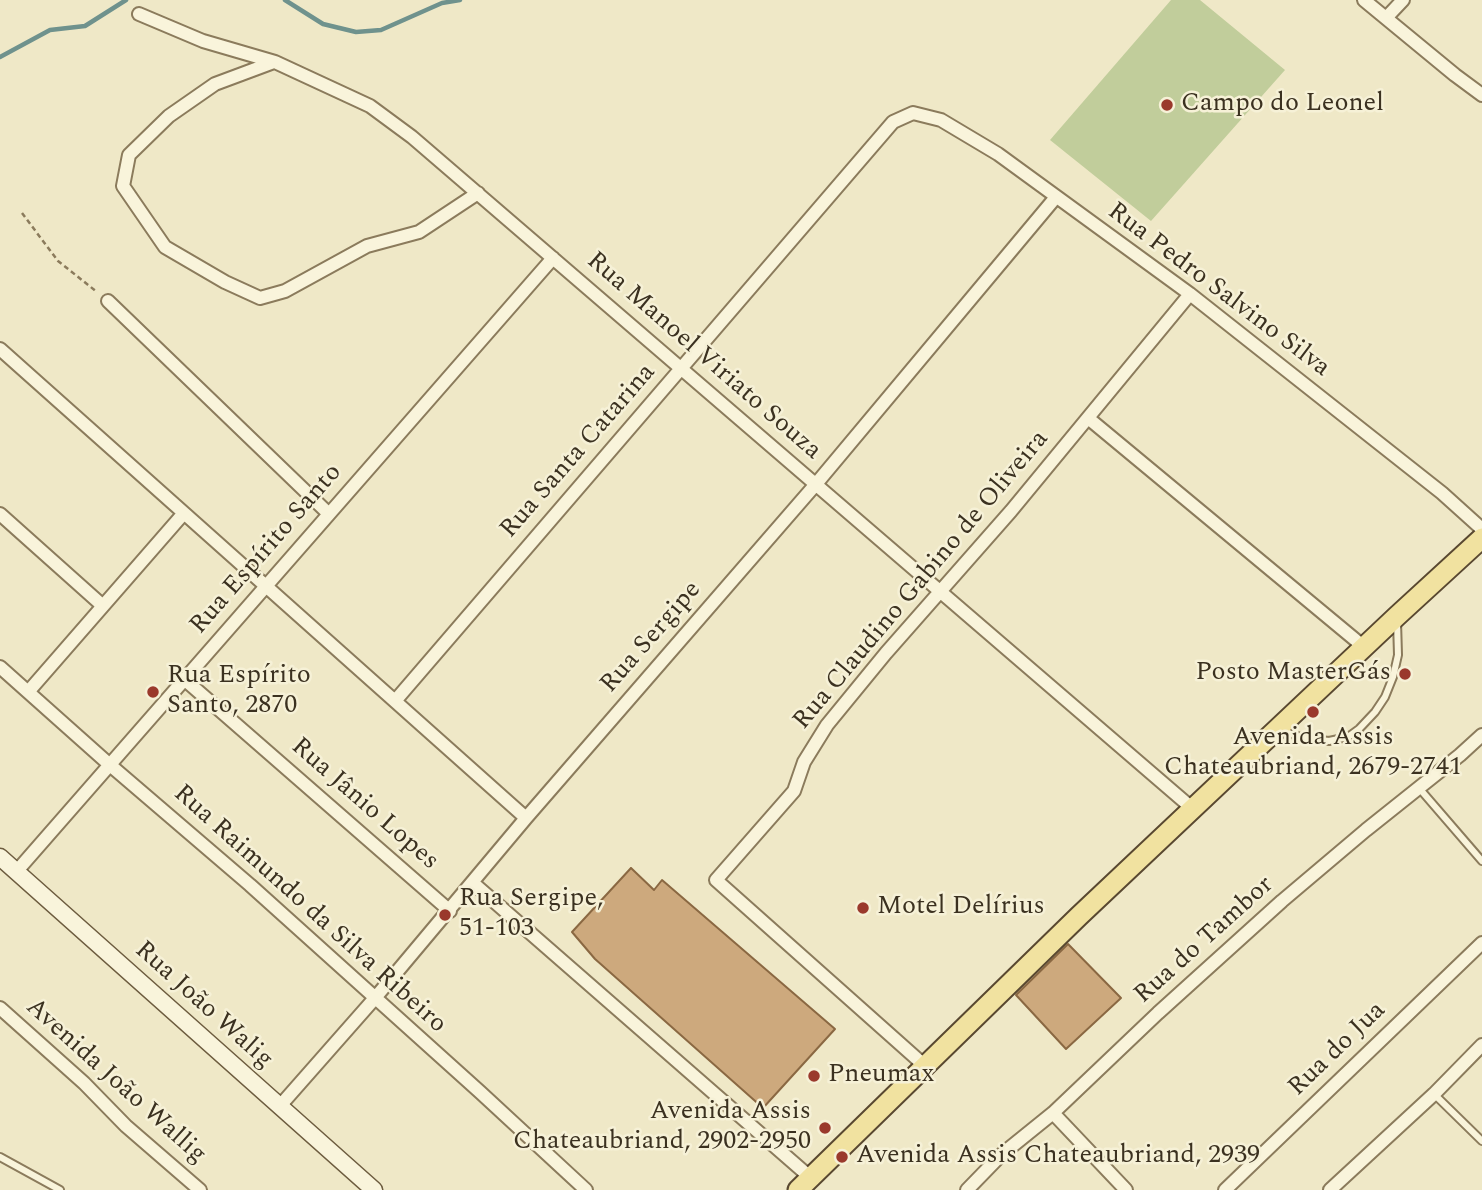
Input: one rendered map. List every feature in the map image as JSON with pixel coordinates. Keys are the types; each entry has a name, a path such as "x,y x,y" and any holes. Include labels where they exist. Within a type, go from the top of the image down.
{"main road":[{"path":"804,1184 1079,916 1482,538"}],"street":[{"path":"1364,0 1482,95"},
{"path":"1386,18 1403,0"},
{"name":"Rua Manoel Viriato Souza","path":"139,14 204,41 275,62 370,106 412,136 1193,809"},
{"path":"275,62 215,84 169,116 129,155 123,186 165,247 225,282 260,298 285,291 367,246 419,232 478,193"},
{"name":"Rua Pedro Salvino Silva","path":"913,113 941,120 998,154 1190,294 1442,493 1482,529"},
{"name":"Rua Santa Catarina","path":"395,701 893,122 913,113"},
{"name":"Rua Sergipe","path":"279,1107 816,484 1056,197"},
{"name":"Rua Espírito Santo","path":"16,872 553,258"},
{"name":"Rua Claudino Gabino de Oliveira","path":"925,1066 716,880 794,791 804,762 827,725 886,653 1011,511 1190,294"},
{"path":"108,300 329,514"},
{"path":"0,349 526,818"},
{"path":"1088,418 1364,647"},
{"path":"28,692 184,513"},
{"path":"0,514 103,606"},
{"name":"Rua Raimundo da Silva Ribeiro","path":"0,667 250,885 586,1190"},
{"name":"Rua Jânio Lopes","path":"184,679 450,911"},
{"name":"Rua do Tambor","path":"967,1190 1001,1155 1053,1113 1282,901 1482,735"},
{"name":"Rua João Walig","path":"0,858 373,1190"},
{"path":"473,883 804,1184"},
{"name":"Rua do Jua","path":"1225,1190 1482,943"},
{"name":"Avenida João Wallig","path":"0,1008 84,1083 126,1126 200,1190"},
{"path":"1330,1190 1434,1094 1482,1045"},
{"path":"1053,1113 1126,1190"}],"lane":[{"path":"1279,729 1303,738 1329,741 1348,737 1359,729 1385,697 1393,677 1398,655 1397,616"},
{"path":"1419,788 1482,861"},
{"path":"1434,1094 1482,1141"},
{"path":"0,1157 60,1190"}],"path":[{"path":"22,213 58,261 108,300"}],"green space":[{"name":"Campo do Leonel","path":"1171,0 1200,0 1285,70 1151,221 1050,140"}],"building":[{"path":"631,868 654,890 662,880 835,1029 763,1108 595,959 572,932"},
{"path":"1068,944 1121,998 1066,1049 1016,995"}],"waterway":[{"path":"0,57 50,30 85,26 126,0"},
{"path":"285,0 323,24 356,32 381,30 442,3 460,0"}],"place":[{"name":"Campo do Leonel","path":"1167,105"},
{"name":"Posto MasterGás","path":"1405,674"},
{"name":"Rua Espírito Santo, 2870","path":"153,692"},
{"name":"Avenida Assis Chateaubriand, 2679-2741","path":"1313,712"},
{"name":"Motel Delírius","path":"863,908"},
{"name":"Rua Sergipe, 51-103","path":"445,915"},
{"name":"Pneumax","path":"814,1076"},
{"name":"Avenida Assis Chateaubriand, 2902-2950","path":"825,1128"},
{"name":"Avenida Assis Chateaubriand, 2939","path":"842,1157"}]}
